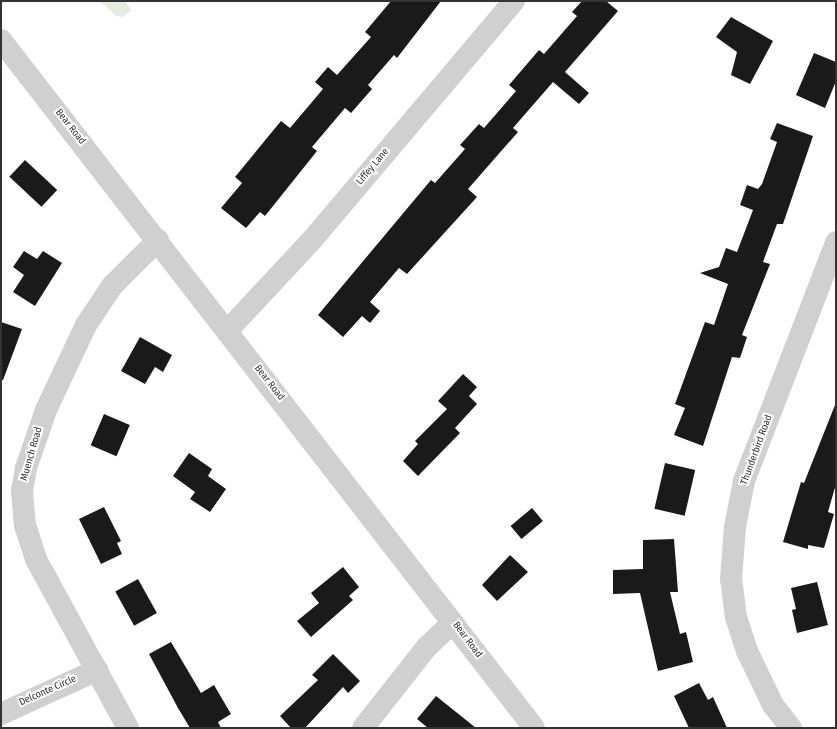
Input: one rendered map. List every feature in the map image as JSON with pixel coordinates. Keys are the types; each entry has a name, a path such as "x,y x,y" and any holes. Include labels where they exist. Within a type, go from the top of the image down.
{"street":[{"name":"Liffey Lane","path":"228,330 312,240 514,1"},
{"name":"Bear Road","path":"1,40 228,330 534,728"},
{"name":"Muench Road","path":"128,728 36,560 25,526 22,491 46,410 86,325 112,286 158,240"},
{"name":"Thunderbird Road","path":"791,728 773,705 747,650 736,618 731,579 735,527 744,482 836,242"},
{"path":"363,728 426,648 453,622"},
{"name":"Delconte Circle","path":"1,714 96,670"}],"shaded area":[{"path":"100,1 125,1 132,10 123,17 116,16"}],"building":[{"path":"391,1 441,1 397,58 394,55 368,85 372,89 351,113 345,108 312,147 317,151 265,216 260,212 246,228 221,208 242,183 235,177 281,121 290,128 323,89 315,82 328,67 337,75 371,37 365,32"},
{"path":"582,1 606,1 618,11 565,72 589,93 579,104 553,82 513,128 518,132 468,189 477,197 407,274 399,268 370,302 380,311 370,323 362,316 343,337 318,315 431,180 435,183 465,149 460,145 479,124 484,128 516,91 509,85 539,50 544,54 577,16 572,12"},
{"path":"731,17 773,41 750,84 731,75 737,52 716,37"},
{"path":"814,53 836,62 836,81 825,108 796,95"},
{"path":"777,123 813,136 783,224 777,224 763,262 770,264 742,335 747,337 740,358 732,357 703,446 674,435 685,408 675,404 705,322 714,325 728,284 700,273 719,267 726,248 737,252 753,210 740,205 747,185 758,189 762,184 777,142 770,139"},
{"path":"25,160 57,190 41,207 9,177"},
{"path":"24,251 37,259 43,251 62,263 35,306 13,292 24,275 13,267"},
{"path":"1,322 22,329 3,380 1,380"},
{"path":"140,337 172,355 163,372 155,367 145,384 121,371"},
{"path":"463,374 477,387 469,396 477,404 455,428 460,433 418,476 403,461 418,444 415,441 447,409 438,401"},
{"path":"835,405 836,484 828,512 834,514 824,548 808,545 808,549 783,542 801,482 804,483"},
{"path":"104,414 130,425 116,456 91,445"},
{"path":"189,453 212,469 208,476 226,489 210,512 190,499 195,492 173,476"},
{"path":"665,463 695,470 685,516 654,509"},
{"path":"104,507 121,541 117,543 122,554 101,564 79,519"},
{"path":"532,508 543,521 521,539 511,526"},
{"path":"674,539 678,592 670,592 680,634 686,632 693,662 658,671 640,593 613,594 613,570 643,569 643,540"},
{"path":"510,555 528,572 497,601 482,585"},
{"path":"343,567 359,587 349,596 353,600 311,637 297,621 319,603 311,593"},
{"path":"138,579 157,613 134,626 115,592"},
{"path":"817,582 828,625 797,633 792,610 796,609 791,588"},
{"path":"171,642 201,693 214,685 231,714 218,722 221,728 190,728 178,708 149,654"},
{"path":"333,654 360,681 348,693 343,687 305,728 291,728 280,716 318,680 312,675"},
{"path":"699,683 708,700 713,697 727,728 689,728 674,696"},
{"path":"436,696 476,728 428,728 417,719"}]}
